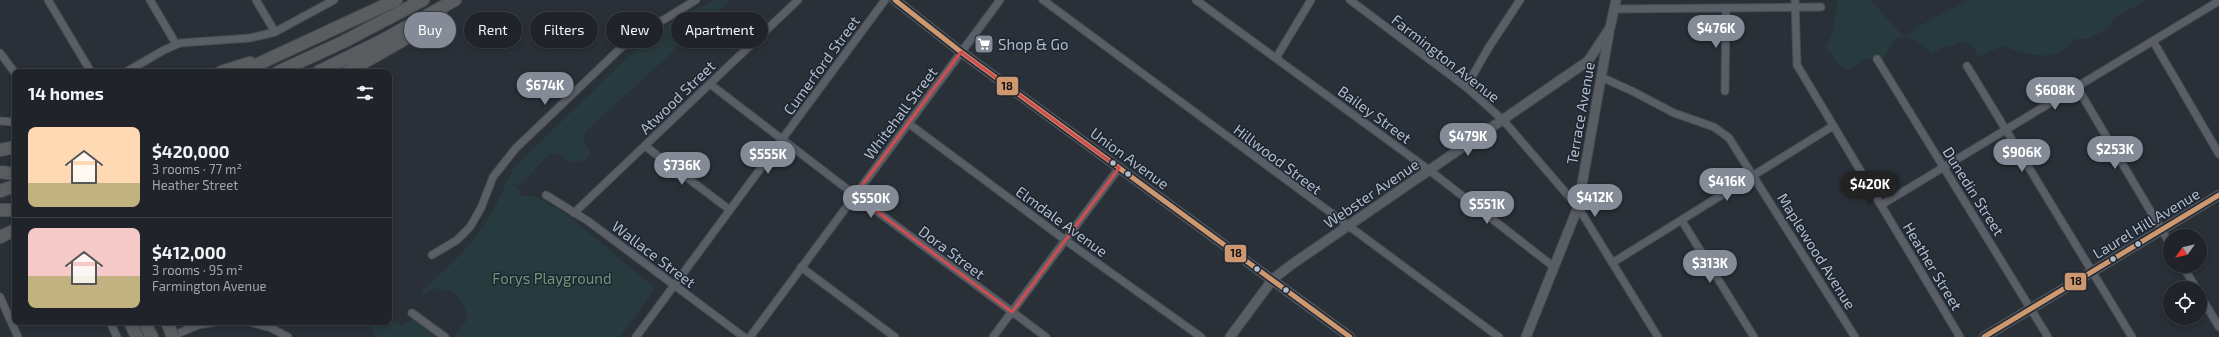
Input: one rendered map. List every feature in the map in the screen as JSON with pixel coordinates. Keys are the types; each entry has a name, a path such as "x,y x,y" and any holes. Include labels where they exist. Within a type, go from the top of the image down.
{"highway":[{"path":"284,69 343,42 423,0"},
{"path":"324,69 388,38 455,0"},
{"path":"351,69 426,27 455,0"},
{"path":"248,69 393,1"},
{"path":"231,69 272,58"},
{"path":"0,150 12,148"},
{"path":"0,173 12,169"},
{"path":"0,173 12,174"},
{"path":"0,190 12,187"},
{"path":"0,210 12,210"},
{"path":"0,237 12,231"},
{"path":"131,325 137,337"},
{"path":"146,325 152,337"},
{"path":"163,325 169,337"},
{"path":"168,325 173,337"}],"street":[{"path":"48,0 89,69"},
{"path":"150,0 176,44"},
{"path":"256,0 275,32"},
{"path":"131,69 176,44 250,38 275,32 334,0"},
{"path":"432,255 457,240 470,227 481,208 493,177 521,143 630,40 696,0"},
{"name":"Atwood Street","path":"574,213 798,0"},
{"name":"Cumerford Street","path":"636,337 885,0"},
{"name":"Union Avenue","path":"895,0 962,52 1350,337"},
{"name":"Whitehall Street","path":"750,337 1000,0"},
{"name":"Hillwood Street","path":"1043,0 1499,337"},
{"name":"Bailey Street","path":"1196,0 1429,170 1554,267"},
{"path":"1276,58 1311,0"},
{"name":"Farmington Avenue","path":"1350,0 1466,87 1503,120 1578,207 1658,337"},
{"path":"1466,87 1489,47 1520,0"},
{"name":"Webster Avenue","path":"1230,337 1273,279 1588,61 1610,28 1616,0"},
{"path":"1881,205 2219,1"},
{"path":"1614,10 1726,8 1796,3 1821,7"},
{"name":"Heather Street","path":"1796,3 1797,64 1960,337"},
{"path":"1725,91 1726,8"},
{"name":"Terrace Avenue","path":"1526,337 1578,207 1610,28"},
{"path":"2153,41 2219,154"},
{"path":"0,52 12,69"},
{"name":"Dunedin Street","path":"1877,59 2048,337"},
{"path":"1967,66 2132,337"},
{"name":"Maplewood Avenue","path":"1601,77 1632,91 1674,114 1714,127 1729,138 1855,337"},
{"name":"Dora Street","path":"710,84 855,195 1046,337"},
{"path":"2077,87 2163,232"},
{"path":"0,121 12,122"},
{"name":"Elmdale Avenue","path":"908,123 1065,240 1201,337"},
{"path":"1612,263 1682,221 1753,174 1833,126"},
{"path":"645,146 730,210"},
{"path":"994,337 1119,168"},
{"name":"Wallace Street","path":"546,195 574,213 744,337"},
{"name":"Laurel Hill Avenue","path":"1984,337 2219,195"},
{"path":"1682,221 1754,337"},
{"path":"801,267 895,337"},
{"path":"0,297 12,324"},
{"path":"2207,307 2219,327"},
{"path":"412,313 445,337"},
{"path":"13,325 18,337"},
{"path":"111,325 117,337"},
{"path":"169,337 198,325"},
{"path":"260,325 271,328 288,337"}],"highlighted area":[{"path":"961,52 1119,168 1012,312 855,195"}],"green space":[{"name":"Forys Playground","path":"716,0 730,0 717,12 689,12"},
{"path":"1837,0 1870,0 1904,37 1931,19 1969,0 2147,0 2114,18 2109,28 2087,39 2075,39 2065,49 2049,55 2033,55 2003,46 1977,57 1973,47 1964,41 1952,46 1944,46 1932,54 1915,40 1900,38 1894,39 1883,60 1866,58 1848,70 1840,66 1825,47 1833,30"},
{"name":"Forys Playground","path":"671,22 671,48 677,48 587,130 583,138 591,154 585,161 572,163 559,154 550,154 520,185 514,185 520,190 521,196 535,196 565,213 655,288 620,337 454,337 468,318 464,306 459,298 453,292 434,288 426,292 421,297 424,289 453,262 479,233 493,211 508,178 515,167 638,48 663,48 663,27"},
{"path":"421,314 451,337 376,337 370,325 392,325 393,320 402,326"}],"transit line":[{"name":"18","path":"895,0 961,52 1350,337"},
{"name":"18","path":"1984,337 2219,195"}],"place":[{"name":"Shop & Go","path":"984,44"}]}
